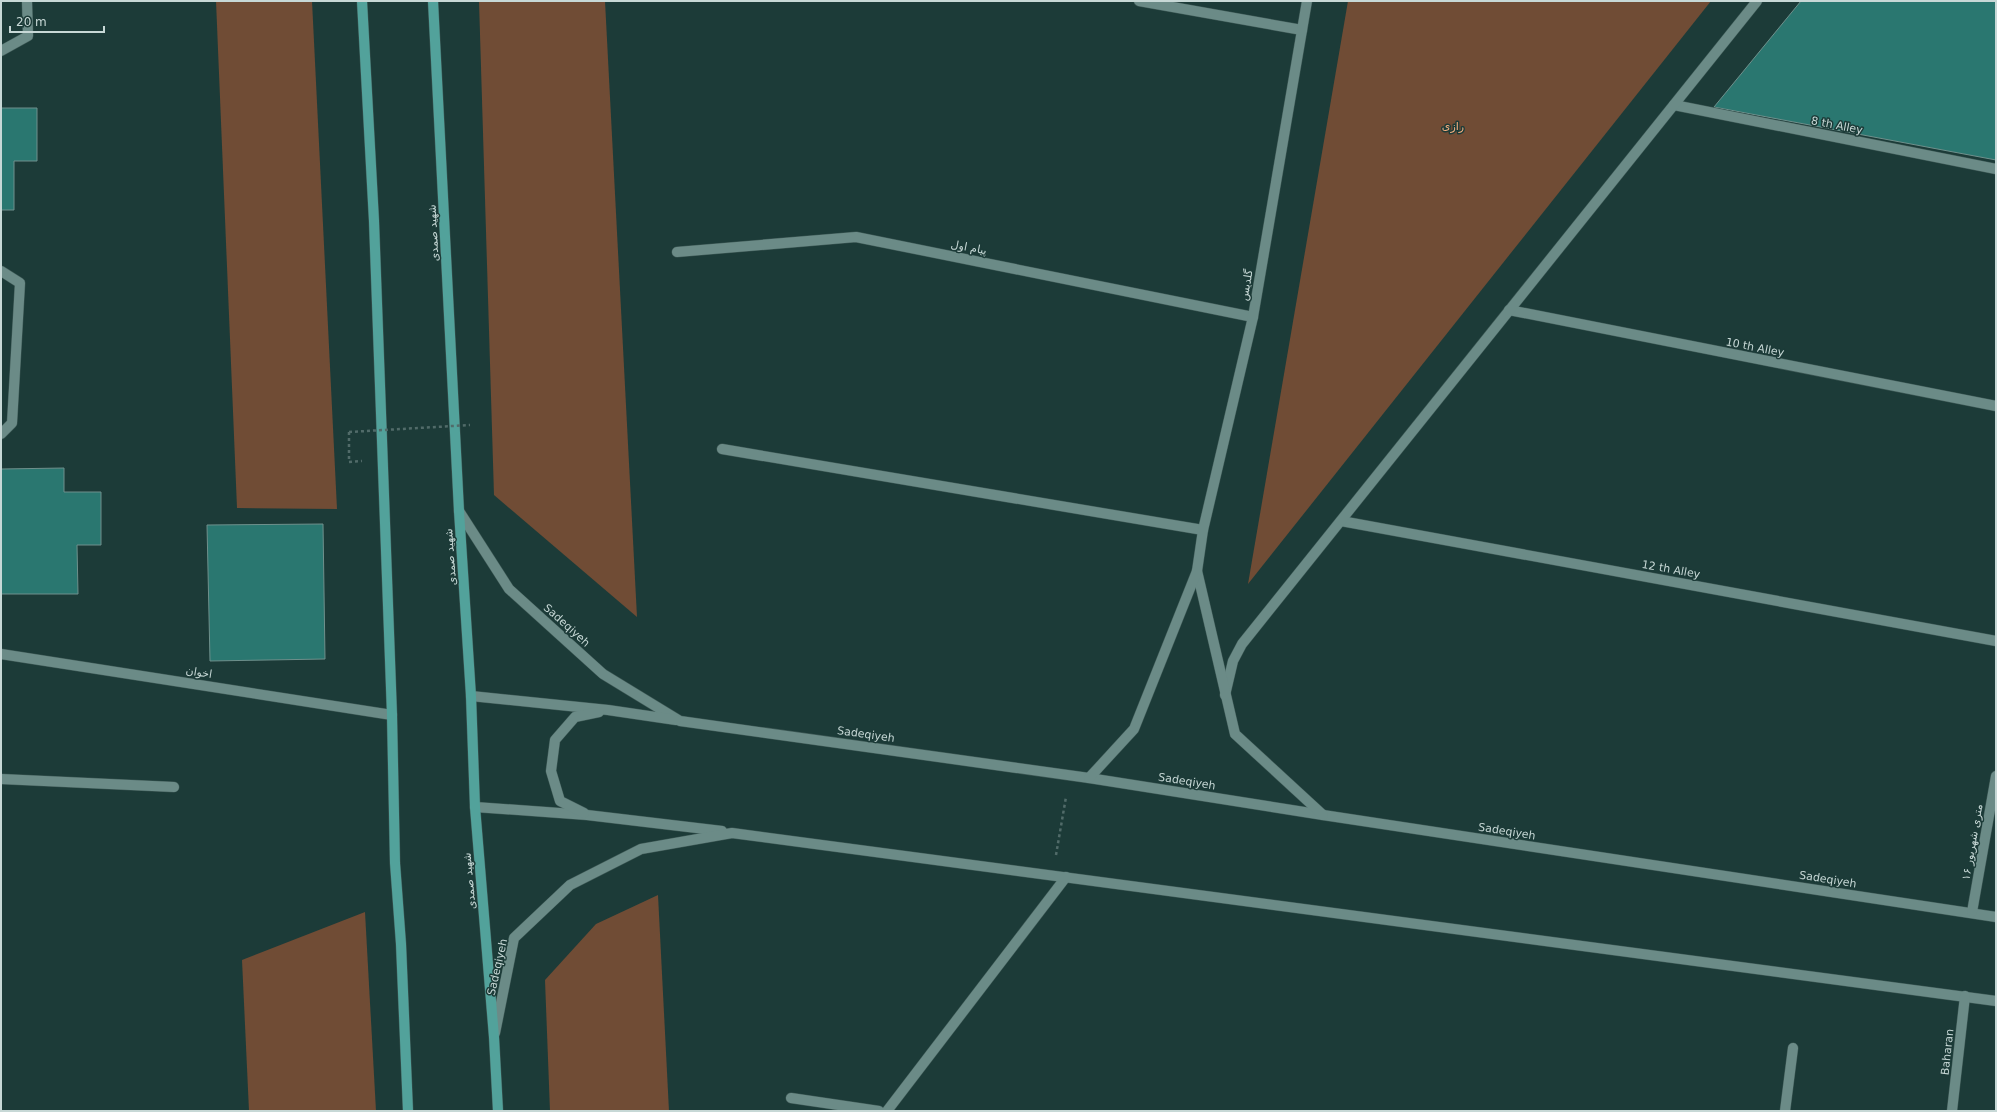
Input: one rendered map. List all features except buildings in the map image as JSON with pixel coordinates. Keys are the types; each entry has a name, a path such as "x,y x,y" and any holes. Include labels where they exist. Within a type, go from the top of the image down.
{"main road":[{"path":"362,1 374,221 392,715 395,863 401,944 408,1111"},
{"name":"شهید صمدی","path":"433,1 459,511 471,696 475,807 494,1037 498,1111"}],"street":[{"path":"1,51 28,36 27,1"},
{"path":"1139,1 1302,30"},
{"name":"گلدیس","path":"1196,571 1203,530 1253,317 1306,1"},
{"path":"1225,695 1233,661 1242,644 1756,1"},
{"name":"8 th Alley","path":"1674,104 1996,169"},
{"name":"پیام اول","path":"677,252 856,237 1253,317"},
{"path":"1,271 20,283 12,423 1,434"},
{"name":"10 th Alley","path":"1509,310 1996,406"},
{"path":"722,449 1203,530"},
{"name":"Sadeqiyeh","path":"459,511 509,589 603,674 680,721 1070,775 1323,815 1996,916"},
{"name":"12 th Alley","path":"1341,521 1996,641"},
{"path":"1196,571 1235,734 1323,815"},
{"path":"1089,778 1134,729 1196,571"},
{"name":"اخوان","path":"1,654 392,715"},
{"path":"471,696 608,710 680,721"},
{"path":"587,815 560,801 551,770 555,740 575,718 608,710"},
{"name":"۱۶ متری شهریور","path":"1972,912 1996,776"},
{"path":"1,779 174,787"},
{"path":"475,807 587,815 732,833"},
{"name":"Sadeqiyeh","path":"494,1037 514,938 570,885 641,849 732,833 1996,1001"},
{"path":"887,1111 1066,877"},
{"name":"Baharan","path":"1952,1111 1965,996"},
{"path":"1785,1111 1792,1048"},
{"path":"791,1098 879,1111"}],"path":[{"path":"349,462 349,432 470,425"},
{"path":"1053,875 1070,775"}],"green space":[{"path":"216,1 312,1 337,509 237,508"},
{"path":"479,1 605,1 637,617 494,495"},
{"name":"رازی","path":"1348,1 1711,1 1248,584"},
{"path":"658,895 669,1111 550,1111 545,980 596,924"},
{"path":"365,912 376,1111 249,1111 242,960"}]}
